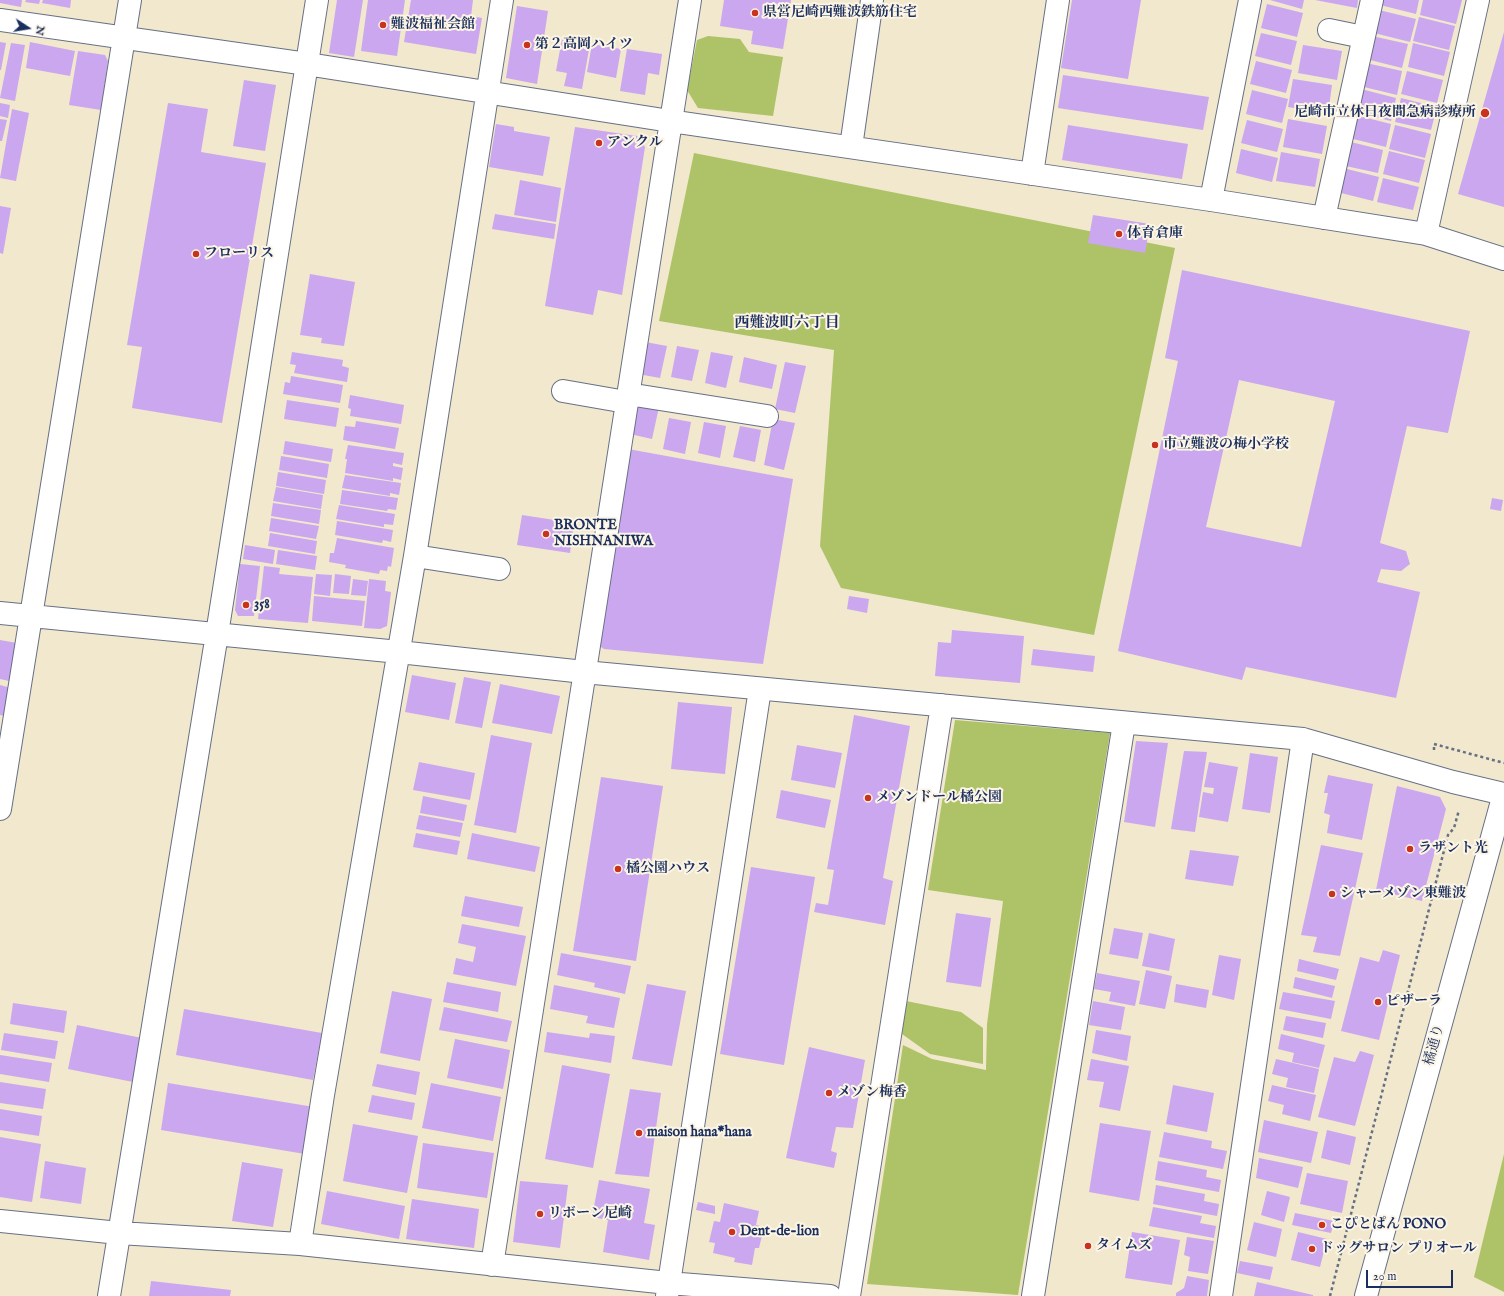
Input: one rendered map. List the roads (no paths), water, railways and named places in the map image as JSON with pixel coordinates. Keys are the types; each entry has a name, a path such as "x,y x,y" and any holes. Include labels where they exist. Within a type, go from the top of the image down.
{"street":[{"path":"0,810 130,0"},
{"path":"109,1296 217,634 317,0"},
{"path":"300,1244 323,1095 415,556 502,0"},
{"path":"492,1265 690,0"},
{"path":"850,147 872,0"},
{"path":"1032,174 1058,0"},
{"path":"1211,200 1250,0"},
{"path":"1324,218 1372,0"},
{"path":"1426,234 1478,0"},
{"path":"0,20 124,39 307,64 670,121 1211,200 1426,234 1504,258"},
{"path":"1329,30 1363,37"},
{"path":"563,391 767,416"},
{"path":"415,556 499,568"},
{"path":"0,613 399,652 584,672 1303,739 1453,782 1504,794"},
{"path":"668,1290 760,688"},
{"path":"849,1296 942,705"},
{"path":"1033,1296 1124,722"},
{"path":"1221,1296 1303,739"},
{"name":"橘通り","path":"1366,1296 1504,794"},
{"path":"0,1221 119,1233 300,1244 492,1265 668,1290 830,1296"}],"place":[{"name":"県営尼崎西難波鉄筋住宅","path":"755,13"},
{"name":"難波福祉会館","path":"383,25"},
{"name":"第２高岡ハイツ","path":"527,45"},
{"name":"尼崎市立休日夜間急病診療所","path":"1485,113"},
{"name":"アンクル","path":"599,143"},
{"name":"体育倉庫","path":"1119,234"},
{"name":"フローリス","path":"196,254"},
{"name":"市立難波の梅小学校","path":"1155,445"},
{"name":"BRONTE NISHNANIWA","path":"546,534"},
{"name":"358","path":"246,605"},
{"name":"メゾンドール橘公園","path":"868,798"},
{"name":"ラザント光","path":"1410,849"},
{"name":"橘公園ハウス","path":"618,869"},
{"name":"シャーメゾン東難波","path":"1332,894"},
{"name":"ピザーラ","path":"1378,1002"},
{"name":"メゾン梅香","path":"829,1093"},
{"name":"maison hana*hana","path":"639,1133"},
{"name":"リボーン尼崎","path":"540,1214"},
{"name":"こぴとぱん PONO","path":"1322,1225"},
{"name":"Dent-de-lion","path":"732,1232"},
{"name":"タイムズ","path":"1088,1246"},
{"name":"ドッグサロン プリオール","path":"1312,1249"}],"district":[{"name":"西難波町六丁目","path":"787,324"}]}
